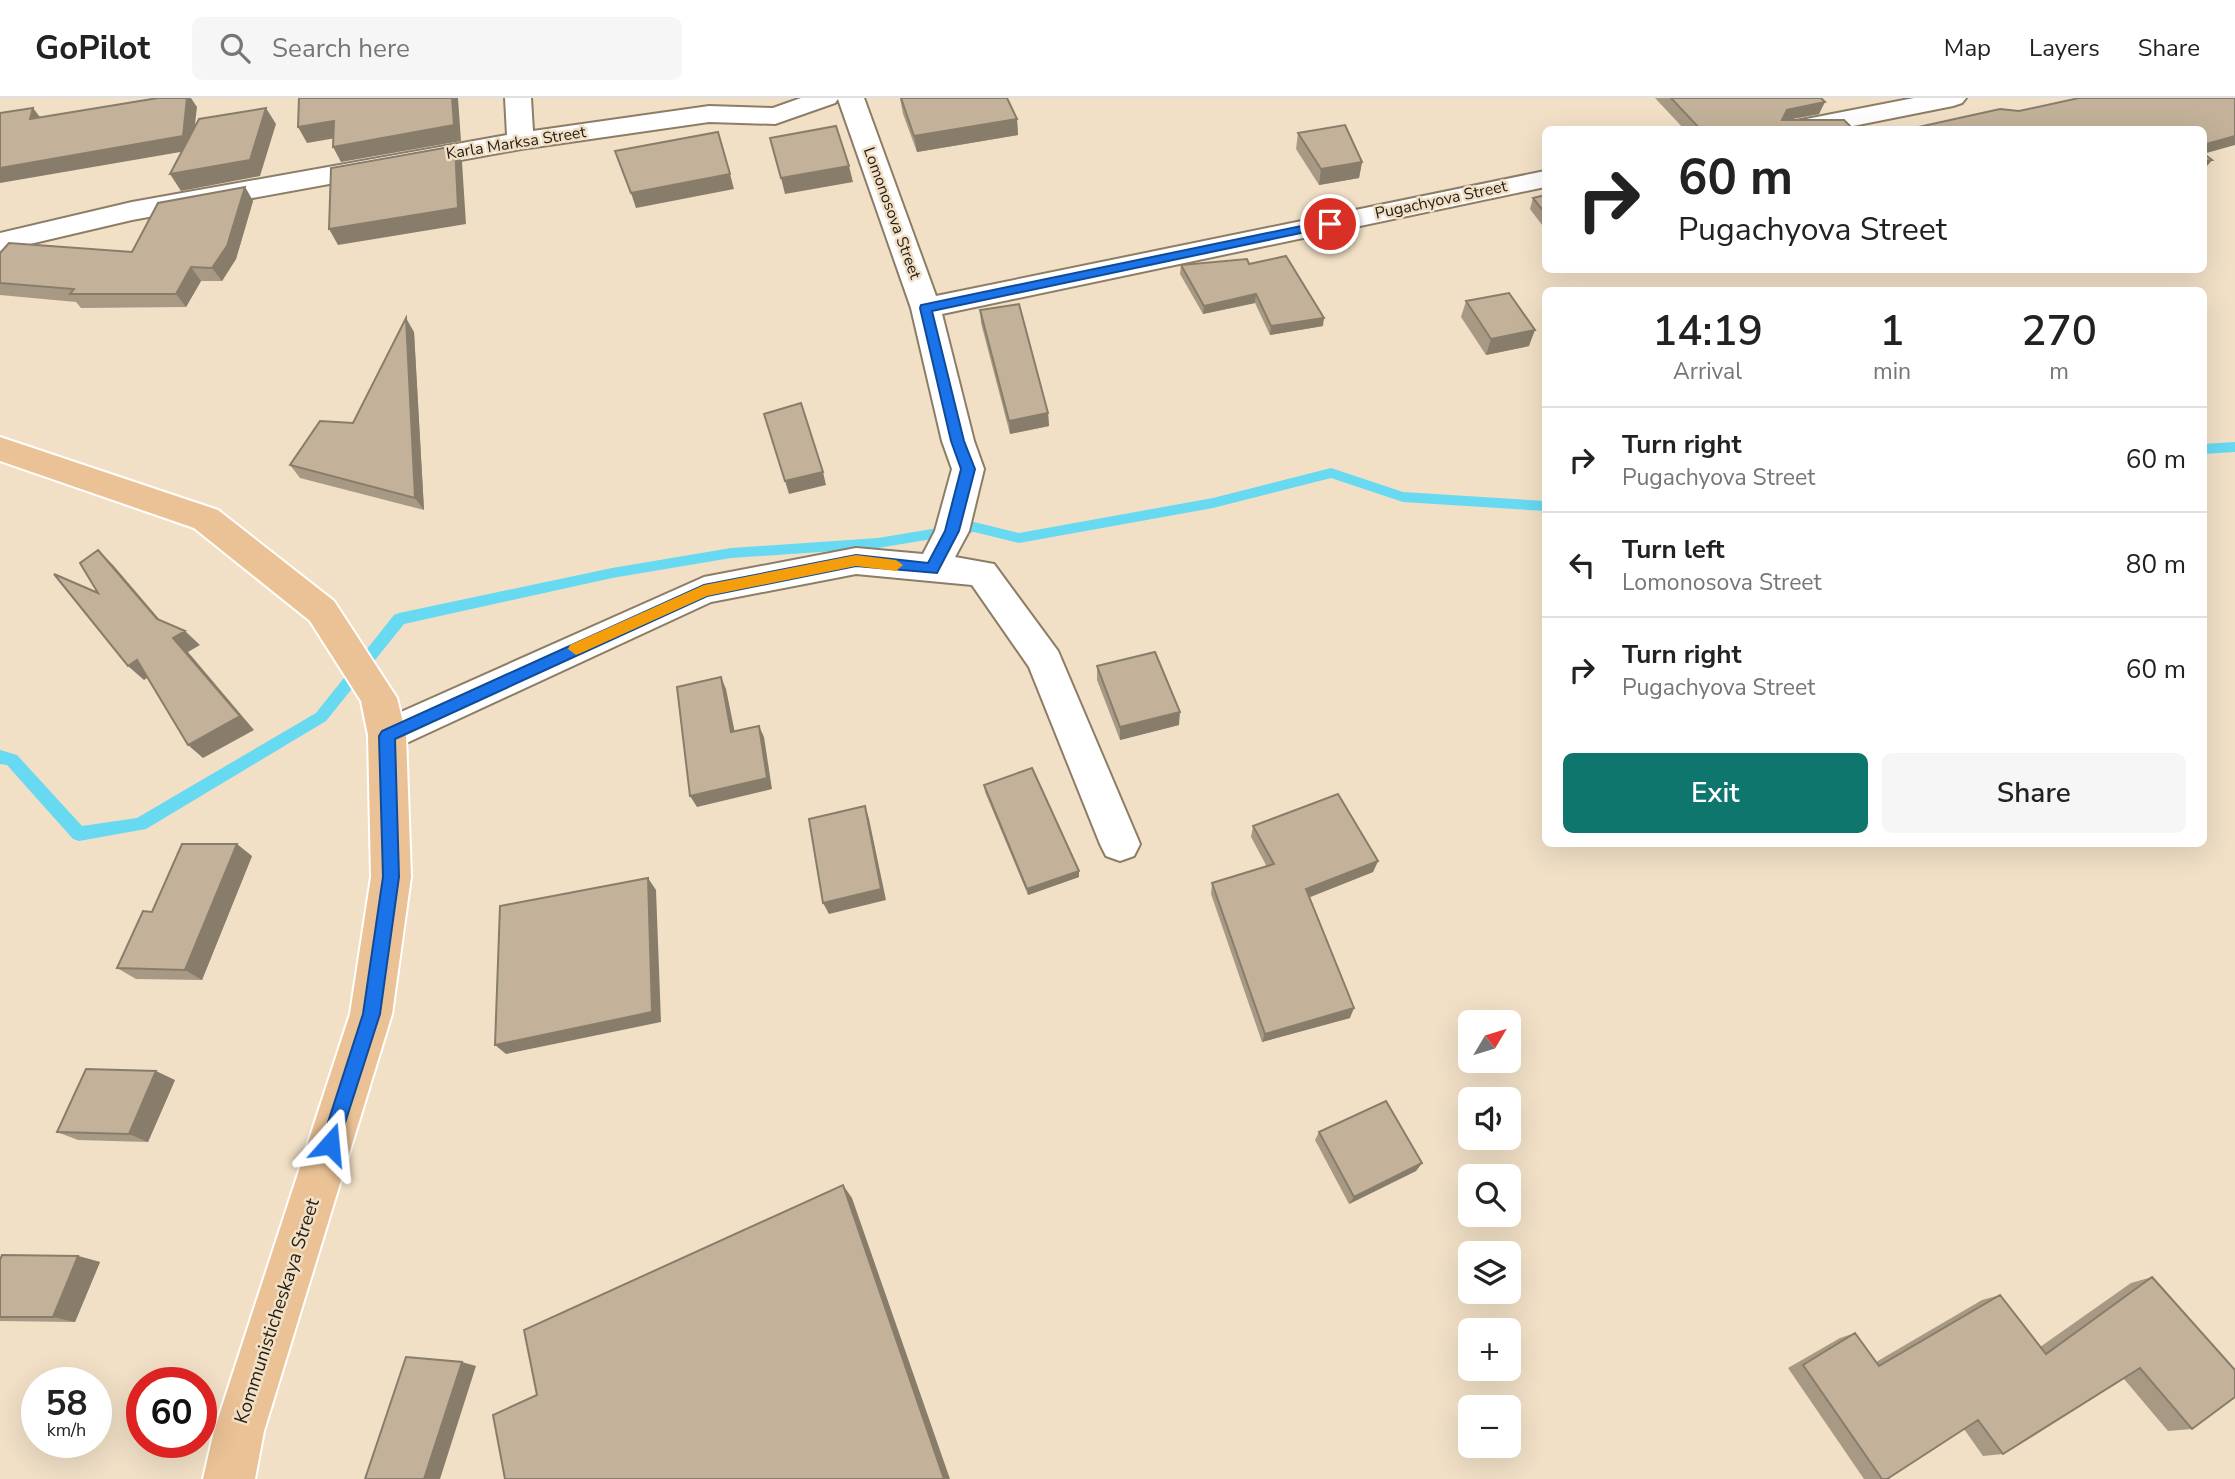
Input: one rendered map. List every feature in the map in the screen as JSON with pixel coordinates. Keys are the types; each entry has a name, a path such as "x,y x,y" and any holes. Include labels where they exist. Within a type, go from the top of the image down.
{"main road":[{"path":"0,449 206,519 322,611 383,717"},
{"name":"Kommunisticheskaya Street","path":"229,1479 239,1431 371,1014 391,877 383,717"}],"street":[{"path":"519,98 521,141"},
{"name":"Karla Marksa Street","path":"0,242 132,212 521,141 709,114 775,116 826,98"},
{"name":"Lomonosova Street","path":"851,98 926,308 958,441 968,469 952,531 932,569"},
{"path":"1811,126 1953,98"},
{"name":"Pugachyova Street","path":"926,308 1542,180"},
{"path":"383,717 704,590 856,561 982,573 1045,660 1120,844"}],"building":[{"path":"158,98 187,98 183,136 0,168 0,113 33,108 30,119"},
{"path":"299,98 452,98 454,125 333,147 334,121 298,127"},
{"path":"901,98 1007,98 1017,119 914,136"},
{"path":"1671,98 1821,98 1825,102 1787,110 1782,120 1844,120 1850,126 1697,126"},
{"path":"2079,98 2235,98 2235,136 2207,144 2207,126 1923,126 2000,109 2019,111"},
{"path":"266,108 250,160 170,174 199,119"},
{"path":"1345,125 1362,162 1321,169 1298,133"},
{"path":"836,126 849,166 781,178 770,138"},
{"path":"718,132 730,174 631,193 615,151"},
{"path":"455,146 458,208 329,229 331,168"},
{"path":"245,187 227,246 212,268 191,267 176,294 70,294 74,289 0,283 0,253 9,243 132,252 158,203"},
{"path":"1542,196 1542,209 1533,198"},
{"path":"1286,256 1324,318 1271,326 1256,294 1204,306 1181,265 1247,259 1249,264"},
{"path":"1509,293 1535,330 1491,339 1466,301"},
{"path":"1019,304 1048,413 1009,421 980,310"},
{"path":"406,318 415,498 290,465 320,421 353,423"},
{"path":"801,403 823,472 785,481 764,414"},
{"path":"98,550 157,619 185,631 173,638 240,716 188,745 137,660 128,666 54,574 98,593 80,563"},
{"path":"1155,652 1180,712 1120,727 1097,666"},
{"path":"721,677 731,732 759,726 767,778 690,796 677,687"},
{"path":"1032,768 1079,871 1027,889 984,785"},
{"path":"1338,794 1378,861 1306,889 1354,1008 1265,1034 1212,883 1274,864 1253,826"},
{"path":"865,806 881,889 823,903 809,819"},
{"path":"182,844 237,844 185,970 117,968 143,911 152,912"},
{"path":"648,878 652,1012 495,1045 500,906"},
{"path":"86,1069 156,1071 129,1134 57,1132"},
{"path":"1386,1101 1422,1163 1354,1197 1319,1132"},
{"path":"843,1185 944,1479 505,1479 493,1415 537,1395 524,1330"},
{"path":"2,1255 78,1256 53,1317 0,1317"},
{"path":"2152,1277 2235,1370 2235,1397 2192,1429 2140,1368 2003,1454 1978,1420 1887,1479 1882,1479 1803,1365 1855,1333 1879,1366 2000,1295 2046,1354"},
{"path":"406,1357 462,1362 424,1479 365,1479"}],"waterway":[{"path":"2207,449 2235,447"},
{"path":"0,757 12,760 79,834 140,824 321,717 399,619 612,573 731,553 878,543 974,527 1019,538 1213,503 1331,473 1403,497 1542,506"}],"slow traffic":[{"path":"576,649 704,590 856,561 896,565"}],"route":[{"path":"330,1144 371,1014 391,877 387,736 704,590 856,561 932,569 952,531 968,469 958,441 926,308 1330,224"}]}
